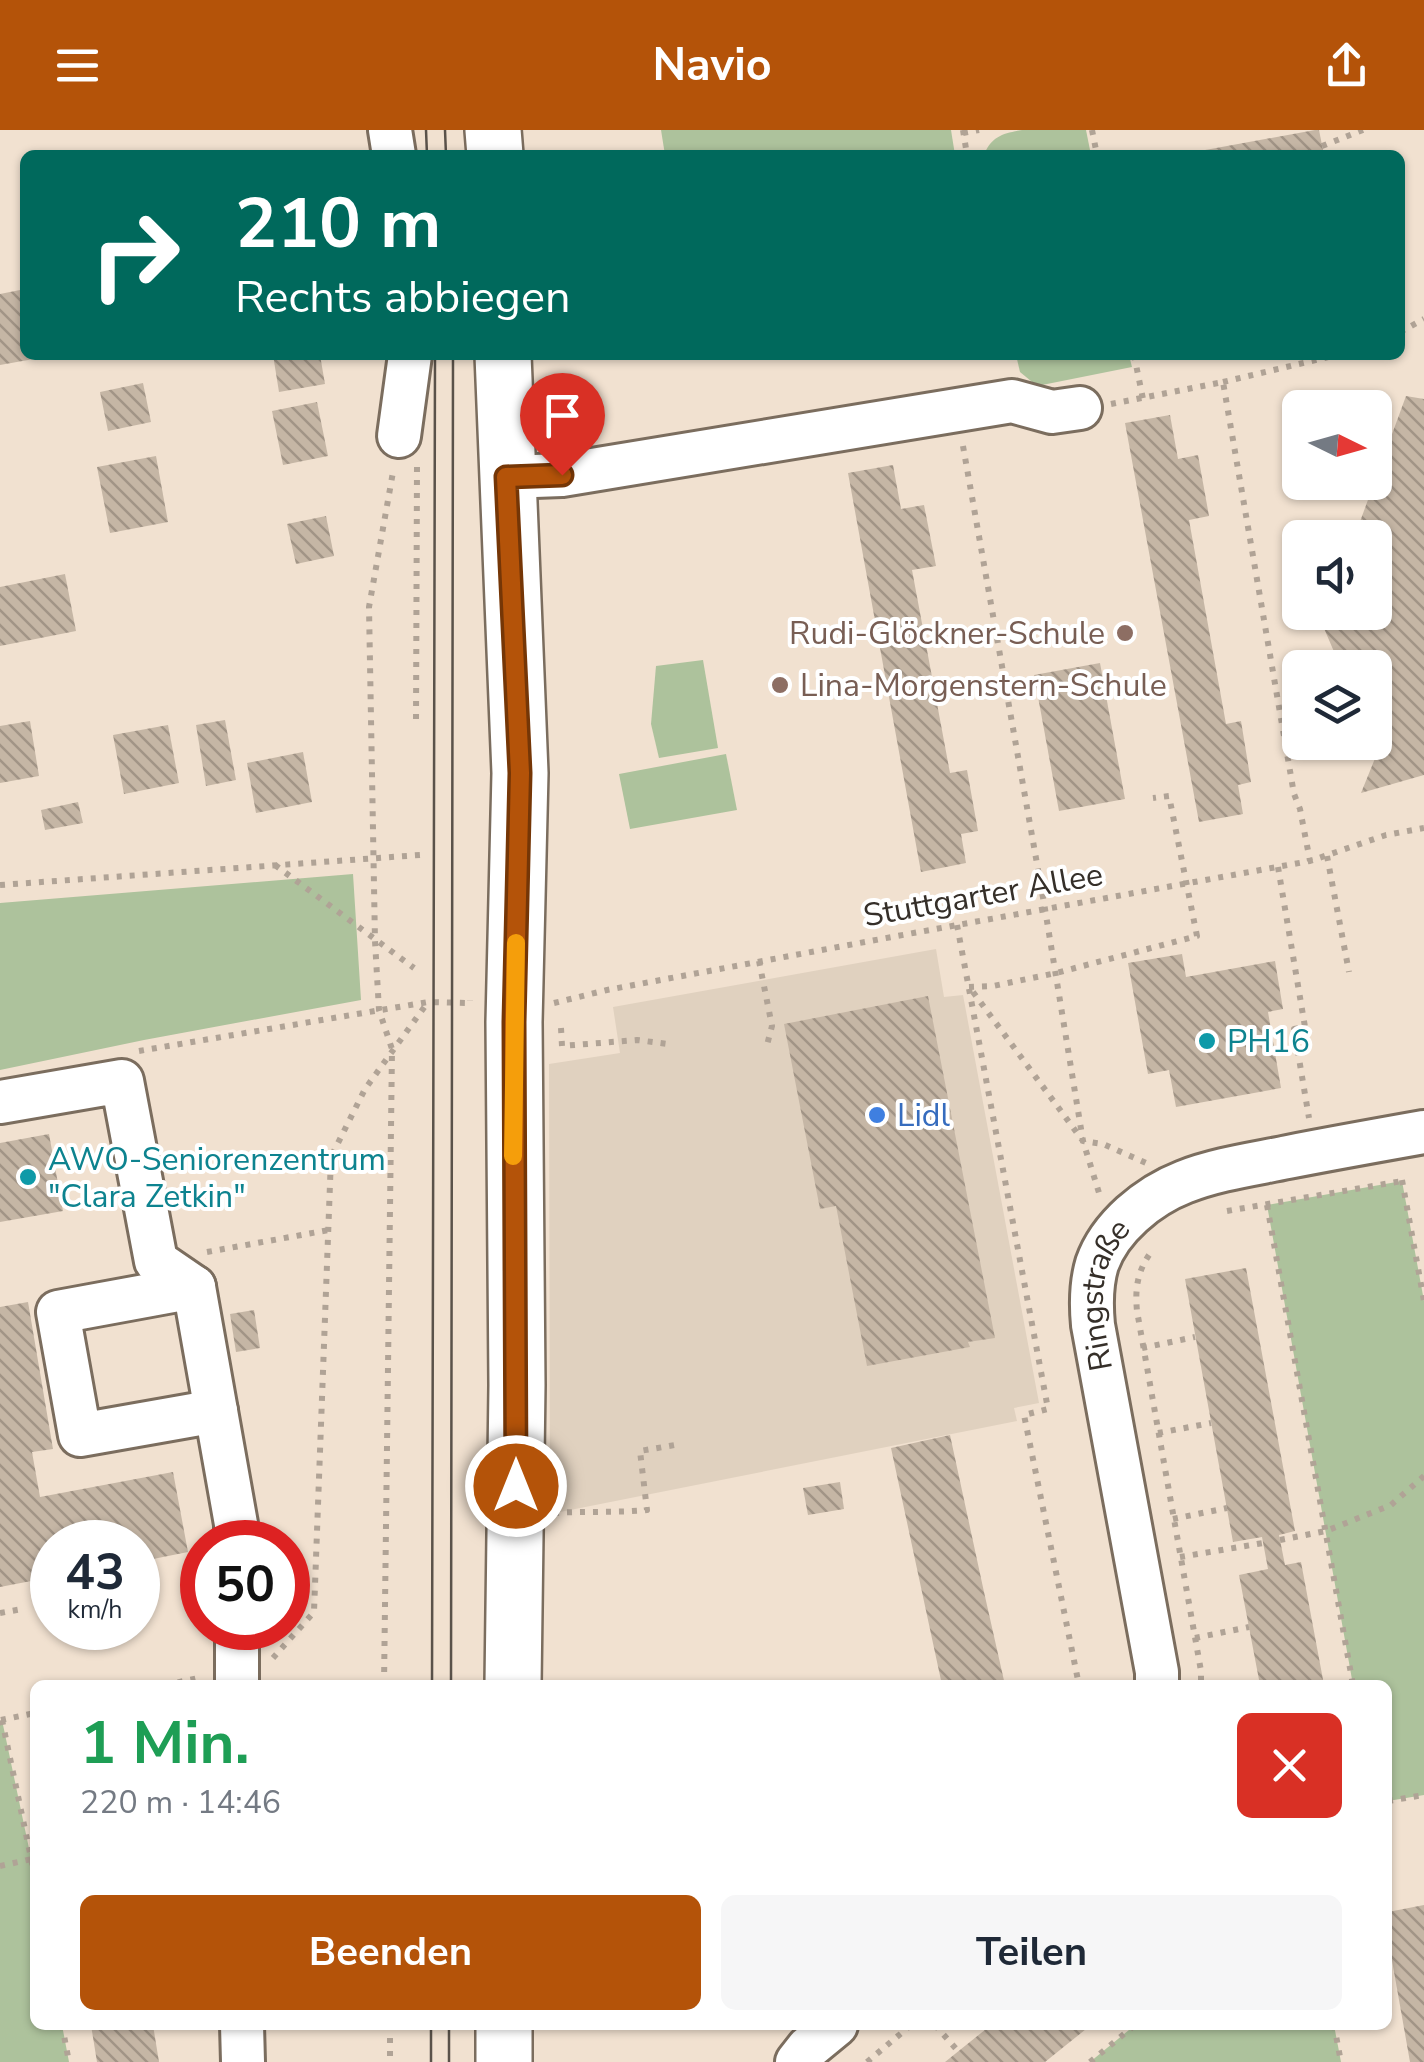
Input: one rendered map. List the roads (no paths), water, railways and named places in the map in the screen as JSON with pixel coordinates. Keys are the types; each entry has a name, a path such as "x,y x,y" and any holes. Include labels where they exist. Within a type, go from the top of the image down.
{"main road":[{"path":"502,360 520,773 514,1022 513,1680"},
{"path":"504,2030 504,2062"}],"street":[{"path":"399,436 409,360"},
{"path":"506,477 580,472 1012,401 1052,412 1080,408"},
{"path":"0,1102 122,1081 156,1261 194,1288 235,1520"},
{"name":"Ringstraße","path":"1156,1680 1097,1348 1091,1301 1097,1265 1110,1239 1132,1216 1170,1188 1203,1176 1409,1134"},
{"path":"194,1288 58,1312 76,1418 80,1435 216,1410"},
{"path":"238,1650 238,1677"},
{"path":"242,2030 243,2062"},
{"path":"797,2062 830,2030"}],"tram line":[{"path":"426,130 427,150"},
{"path":"445,130 446,150"},
{"path":"432,1680 435,360"},
{"path":"451,1680 453,360"},
{"path":"431,2030 431,2062"},
{"path":"449,2030 449,2062"}],"place":[{"name":"Rudi-Glöckner-Schule","path":"1125,633"},
{"name":"Lina-Morgenstern-Schule","path":"780,685"},
{"name":"PH16","path":"1207,1041"},
{"name":"Lidl","path":"877,1115"},
{"name":"AWO-Seniorenzentrum \"Clara Zetkin\"","path":"28,1177"}]}
